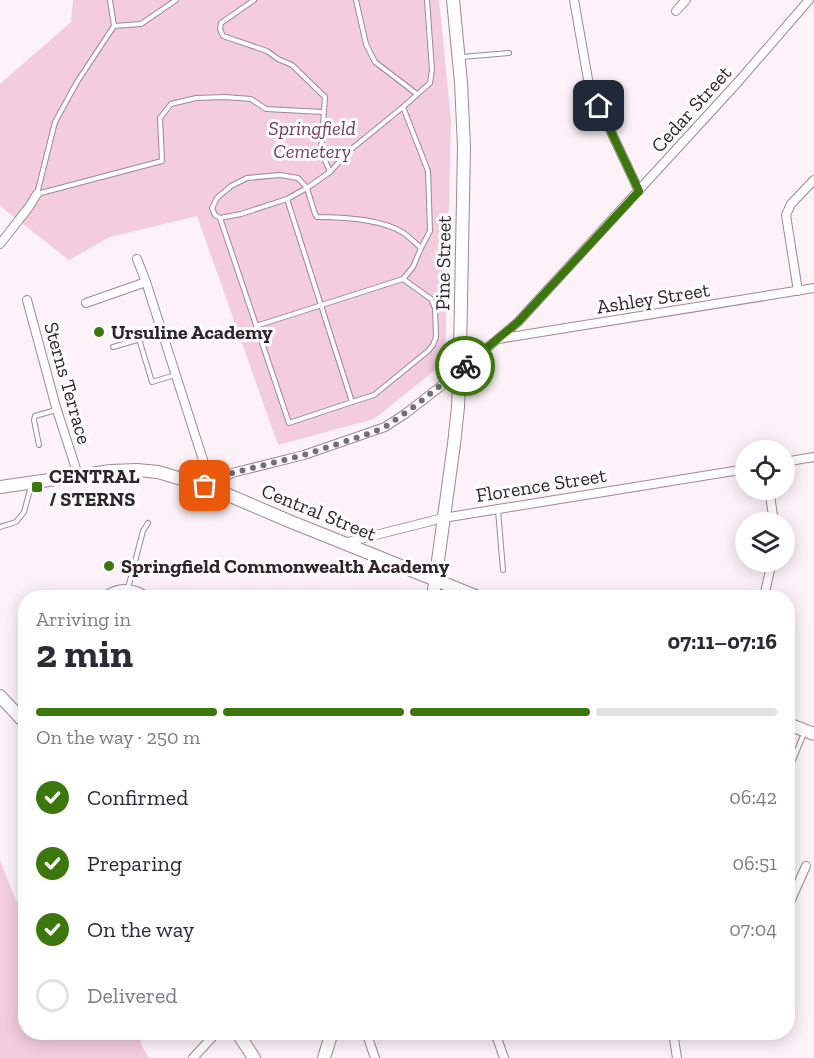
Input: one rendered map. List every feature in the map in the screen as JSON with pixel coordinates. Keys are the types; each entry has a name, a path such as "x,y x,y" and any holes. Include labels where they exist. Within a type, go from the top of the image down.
{"main road":[{"name":"Pine Street","path":"434,590 454,444 460,371 464,147 453,0"},
{"name":"Central Street","path":"0,488 111,471 137,470 174,476 212,488 461,590"},
{"path":"0,696 18,715"},
{"path":"242,1040 254,1058"},
{"path":"323,1057 329,1040"}],"street":[{"path":"574,0 589,85 639,191"},
{"path":"676,11 686,0"},
{"name":"Cedar Street","path":"212,488 232,473 304,455 385,427 460,371 518,322 738,82 809,0"},
{"path":"798,291 786,215 791,204 814,180"},
{"path":"0,244 37,194"},
{"path":"137,259 212,488"},
{"path":"86,303 146,282"},
{"name":"Ashley Street","path":"497,339 814,288"},
{"name":"Sterns Terrace","path":"27,300 57,410 78,475"},
{"path":"795,460 814,457"},
{"name":"Florence Street","path":"344,543 443,518 735,471"},
{"path":"766,590 770,572"},
{"path":"115,590 132,590"},
{"path":"795,889 806,866"},
{"path":"193,1058 210,1040"},
{"path":"369,1040 375,1058"},
{"path":"498,1040 504,1058"},
{"path":"674,1040 677,1058"}],"lane":[{"path":"110,0 114,26 76,82 55,122 37,194 162,161 160,118 171,104 196,98 225,97 251,99 266,109 323,112"},
{"path":"114,26 141,24 176,0"},
{"path":"254,0 221,23 220,29 223,36 267,51 292,65 325,97 321,151 330,172"},
{"path":"356,0 366,44 375,62 417,94"},
{"path":"220,218 241,214 287,199 307,188 330,172 349,151 430,83 432,70 427,0"},
{"path":"459,58 509,53"},
{"path":"256,326 403,279 413,267 430,231 428,171 403,107"},
{"path":"403,279 431,299 435,308 433,345 374,395 289,423 220,218 215,215 212,208 217,198 231,186 247,178 280,175 298,178 307,188 317,217 357,219 380,224 403,232 421,248"},
{"path":"287,199 352,402"},
{"path":"113,347 162,331"},
{"path":"139,339 152,382 176,375"},
{"path":"39,445 35,416 57,410"},
{"path":"0,527 16,522 24,512 32,482"},
{"path":"498,509 504,570"},
{"path":"128,589 143,531 148,523"},
{"path":"796,753 809,732"}],"green space":[{"name":"Springfield Cemetery","path":"73,0 439,0 451,120 445,362 374,419 278,445 197,216 110,237 69,260 0,206 0,84 71,22"},
{"path":"0,860 16,901 18,901 18,1040 141,1040 149,1058 0,1058"}],"way so far":[{"path":"205,486 212,488 232,473 304,455 385,427 430,395 465,366"}],"place":[{"name":"Ursuline Academy","path":"99,332"},
{"name":"CENTRAL / STERNS","path":"37,487"},
{"name":"Springfield Commonwealth Academy","path":"109,566"}],"route":[{"path":"465,366 518,322 639,191 599,106"}]}
